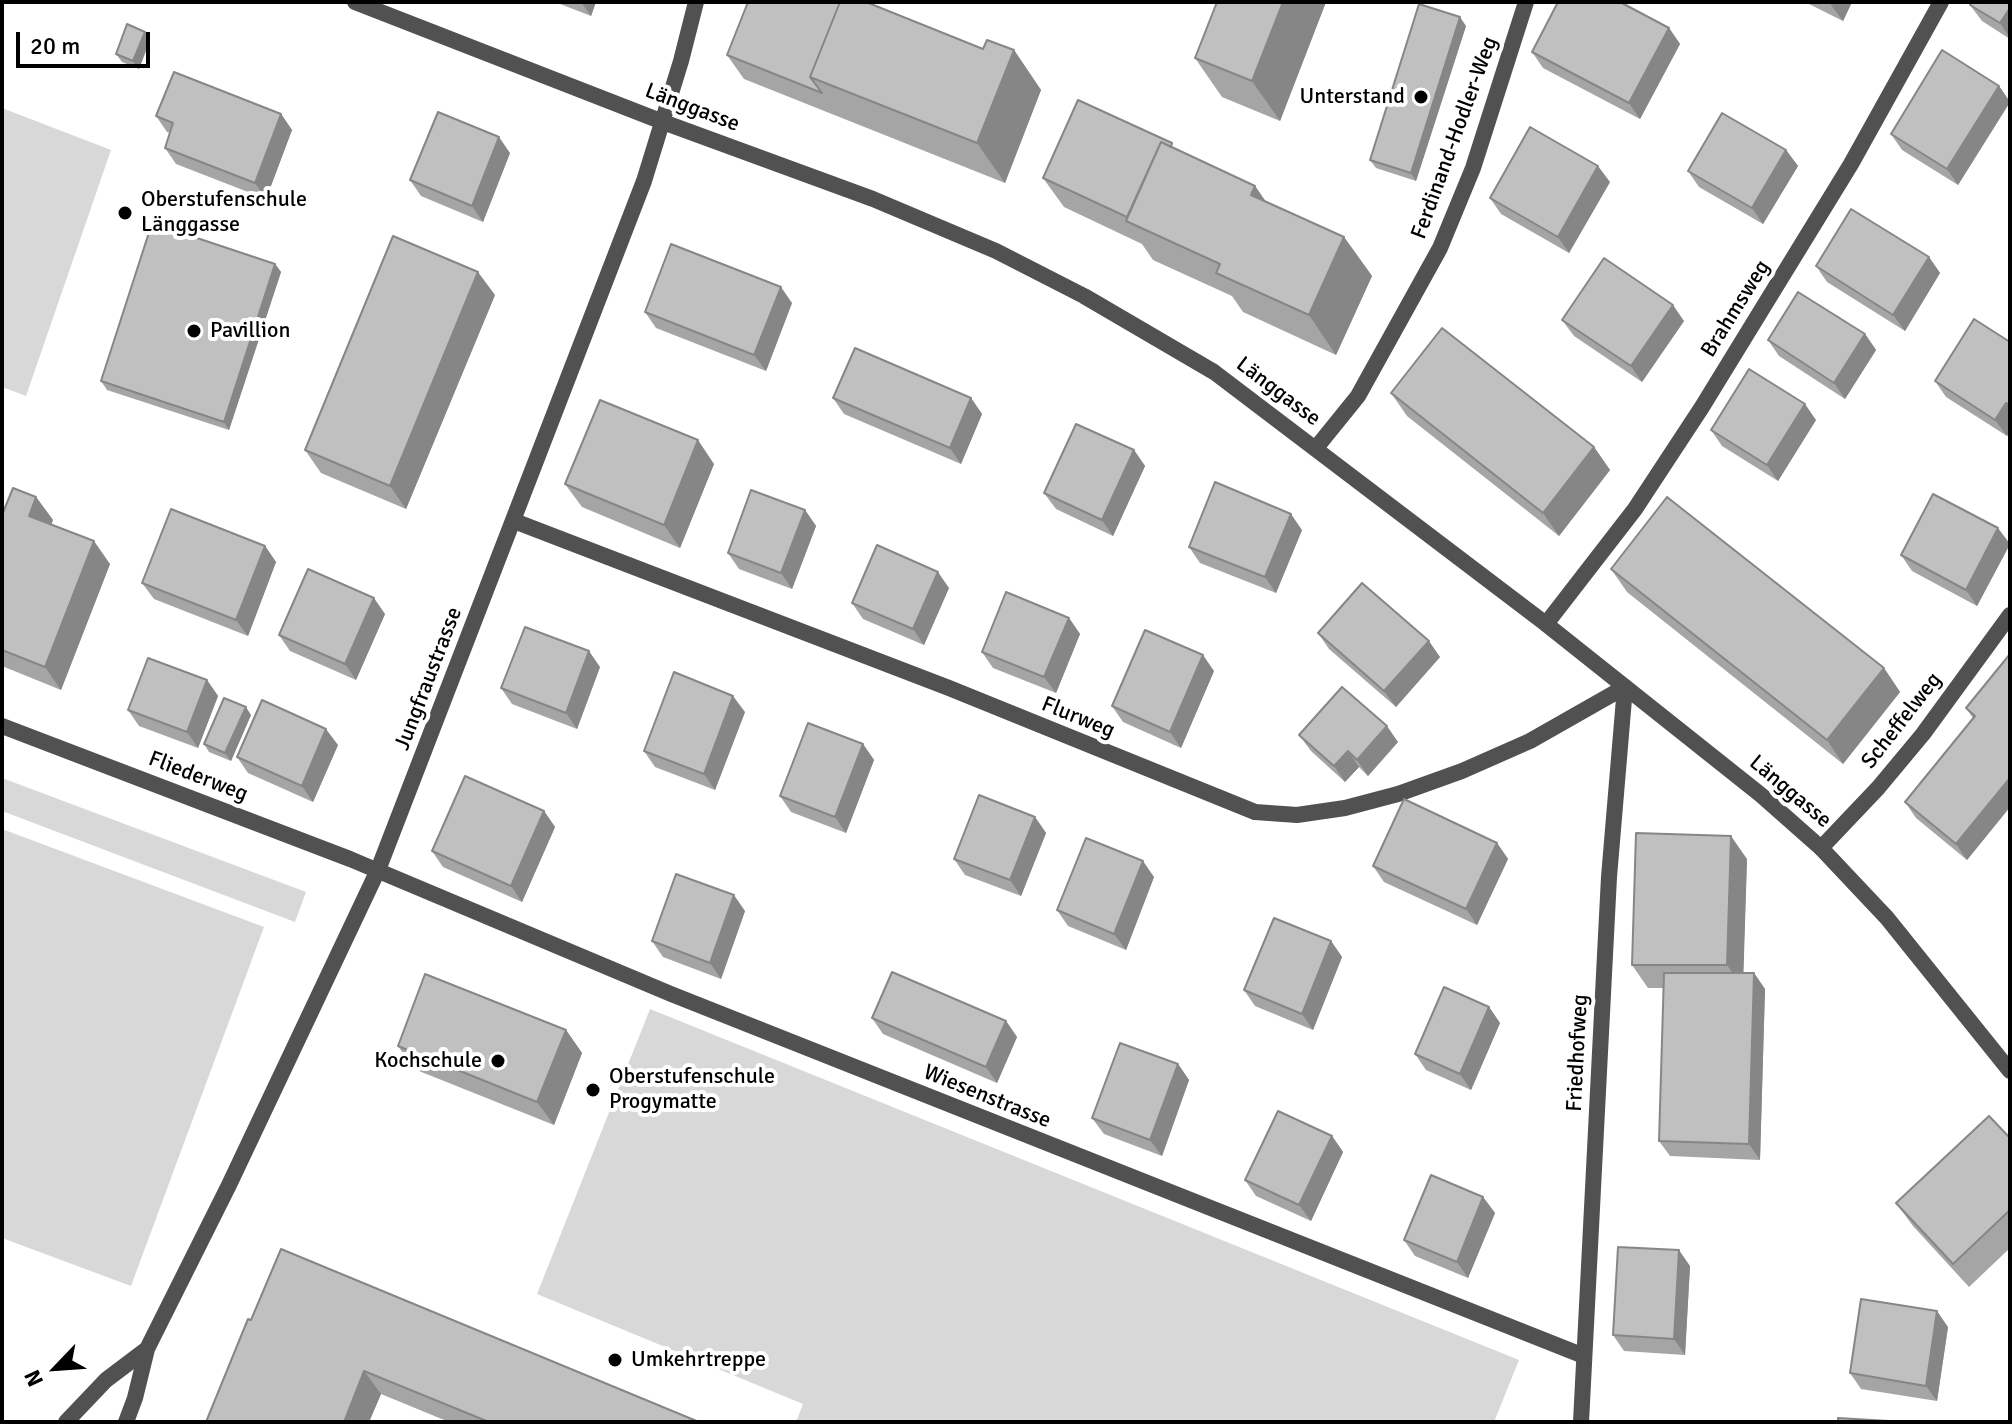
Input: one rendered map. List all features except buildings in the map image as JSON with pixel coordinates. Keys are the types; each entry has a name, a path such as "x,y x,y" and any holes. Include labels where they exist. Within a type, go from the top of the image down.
{"street":[{"name":"Länggasse","path":"355,2 663,122 873,199 996,251 1084,296 1214,372 1546,624 1761,795 1821,848 1896,929 2010,1071"},
{"name":"Jungfraustrasse","path":"126,1422 147,1349 378,870 644,181 696,2"},
{"name":"Ferdinand-Hodler-Weg","path":"1316,448 1358,396 1440,248 1473,168 1526,2"},
{"name":"Brahmsweg","path":"1546,624 1635,509 1702,407 1851,164 1941,2"},
{"name":"Flurweg","path":"514,521 949,688 1255,812 1297,815 1345,808 1398,794 1462,771 1530,741 1625,687"},
{"name":"Scheffelweg","path":"1821,848 1878,788 1923,734 2010,615"},
{"name":"Friedhofweg","path":"1581,1422 1609,877 1625,687"},
{"name":"Fliederweg","path":"2,726 378,870"},
{"name":"Wiesenstrasse","path":"378,870 686,1000 1584,1356"},
{"name":"Jungfraustrasse","path":"66,1422 106,1380 147,1349"}],"shaded area":[{"path":"2,108 111,150 26,396 2,387"},
{"path":"2,778 306,892 295,922 2,811"},
{"path":"2,829 264,927 131,1286 2,1238"},
{"path":"650,1009 1519,1360 1494,1422 796,1422 803,1404 537,1294"}],"place":[{"name":"Unterstand","path":"1421,97"},
{"name":"Oberstufenschule Länggasse","path":"125,213"},
{"name":"Pavillion","path":"194,331"},
{"name":"Kochschule","path":"498,1061"},
{"name":"Oberstufenschule Progymatte","path":"593,1090"},
{"name":"Umkehrtreppe","path":"615,1360"}]}
